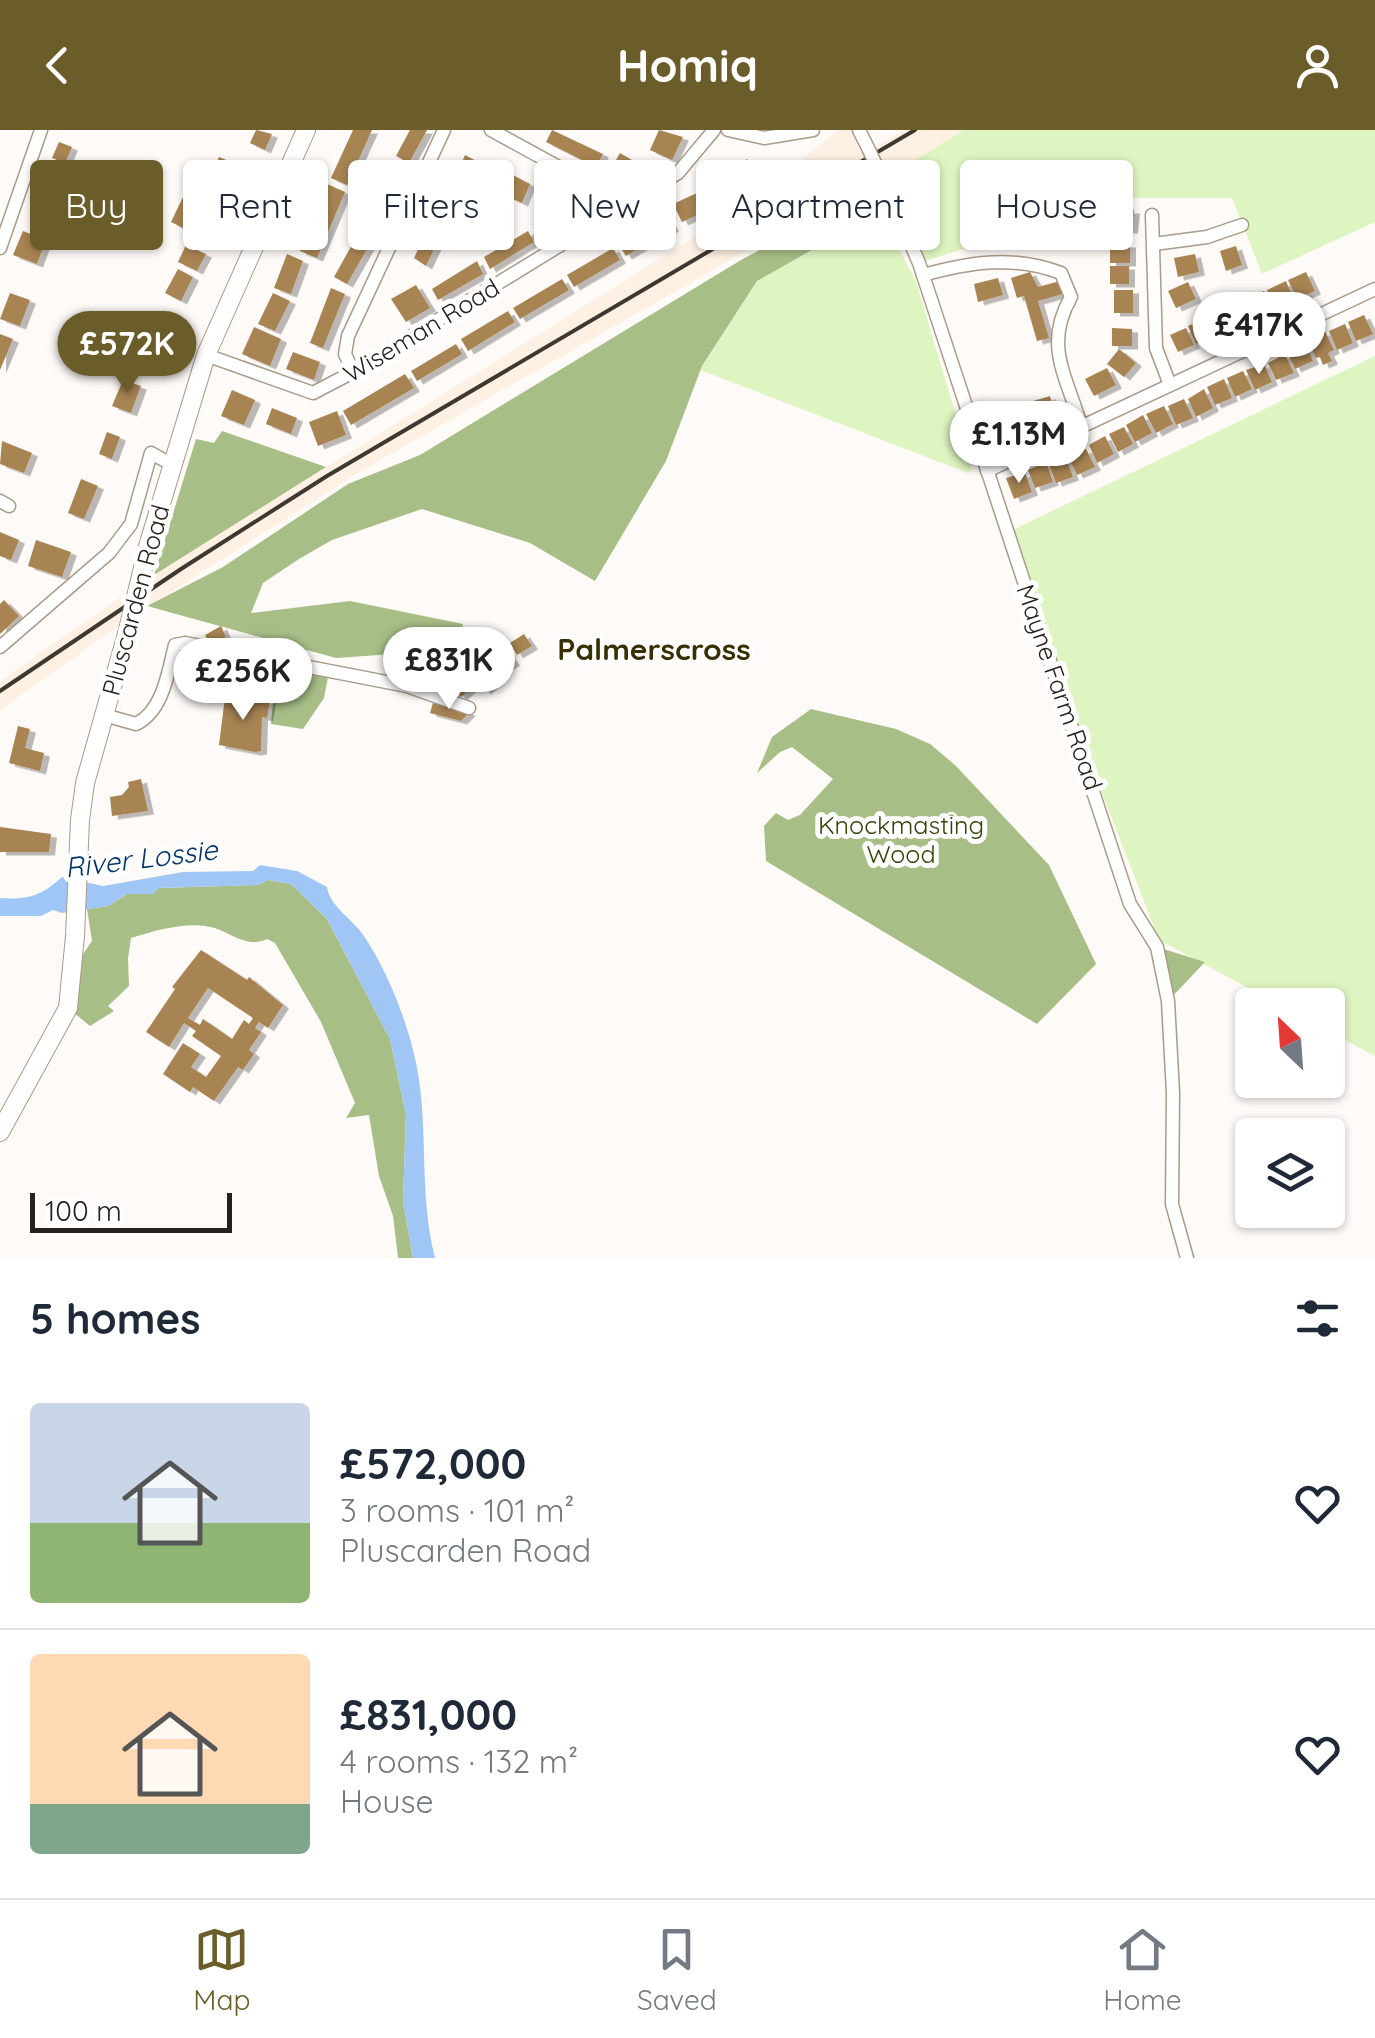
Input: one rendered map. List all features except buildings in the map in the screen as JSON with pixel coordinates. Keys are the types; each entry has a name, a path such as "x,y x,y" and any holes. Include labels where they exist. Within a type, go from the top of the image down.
{"main road":[{"name":"Pluscarden Road","path":"0,1132 68,1008 85,783 171,464 206,355 306,130"}],"street":[{"path":"0,248 41,130"},
{"path":"353,372 346,354 348,336 444,130"},
{"path":"491,130 546,160"},
{"name":"Wiseman Road","path":"676,175 714,130"},
{"path":"728,130 764,138 813,130"},
{"name":"Mayne Farm Road","path":"860,130 923,276 1130,904 1157,947 1168,1001 1173,1094 1172,1204 1187,1258"},
{"path":"1152,215 1156,348 1170,384"},
{"path":"1154,244 1242,226"},
{"name":"Wiseman Road","path":"206,355 312,393 554,250"},
{"path":"923,276 968,263 1001,262 1034,262 1061,272 1071,297 1060,315 1056,350 1081,426"},
{"path":"987,470 1375,289"},
{"path":"0,648 110,552 131,524 151,454 171,464"},
{"path":"104,716 136,724 150,717 167,678 175,645 184,644 407,686 469,708"},
{"path":"407,686 438,682 453,672 453,662 475,646"}],"shaded area":[{"path":"839,130 859,130 869,150 904,130 964,130 915,160 801,160"},
{"path":"696,236 696,250 748,250 361,471 130,618 0,710 0,681 139,584"}],"green space":[{"path":"964,130 1375,130 1375,222 1262,274 1232,198 1133,198 1133,160 960,160 960,250 919,263 913,250 940,250 940,160 915,160"},
{"path":"760,250 812,250 757,281 702,366 666,461 595,581 530,543 422,509 332,540 299,559 263,583 251,613 350,601 463,624 456,651 428,664 393,654 336,658 147,606 223,567 348,484 420,455"},
{"path":"812,250 899,250 916,281 972,470 968,473 700,370 757,281"},
{"path":"1375,356 1375,1056 1345,1040 1345,988 1248,988 1159,940 1052,664 1008,532"},
{"path":"222,431 326,467 154,575 196,439 214,443"},
{"path":"266,664 328,677 324,698 303,729 271,724 274,692 281,692 282,678 264,675"},
{"name":"Knockmasting Wood","path":"811,709 896,729 930,744 955,765 1049,865 1096,964 1037,1024 766,861 764,826 776,813 788,820 800,815 833,779 792,747 780,752 757,773 772,737"},
{"path":"268,880 291,884 327,919 390,1039 406,1115 403,1201 413,1258 398,1258 393,1216 379,1176 369,1115 346,1118 355,1103 321,1022 275,943 267,939 251,942 196,925 131,938 129,986 108,1006 114,1011 90,1026 68,1008 72,970 92,941 87,909 108,906 127,894 152,894 159,888 258,885"},
{"path":"1157,947 1205,962 1168,1001"}],"water":[{"path":"260,865 297,871 327,887 332,901 364,936 393,991 409,1035 422,1101 427,1206 435,1258 413,1258 403,1201 406,1115 390,1039 327,919 291,884 268,880 258,885 159,888 152,894 127,894 108,906 62,913 53,910 41,916 0,916 0,898 34,895 62,877 103,886 183,872 253,871"}],"railway":[{"path":"0,691 327,476 915,130"}],"district":[{"name":"Palmerscross","path":"654,649"}],"water label":[{"name":"River Lossie","path":"141,858"}]}
